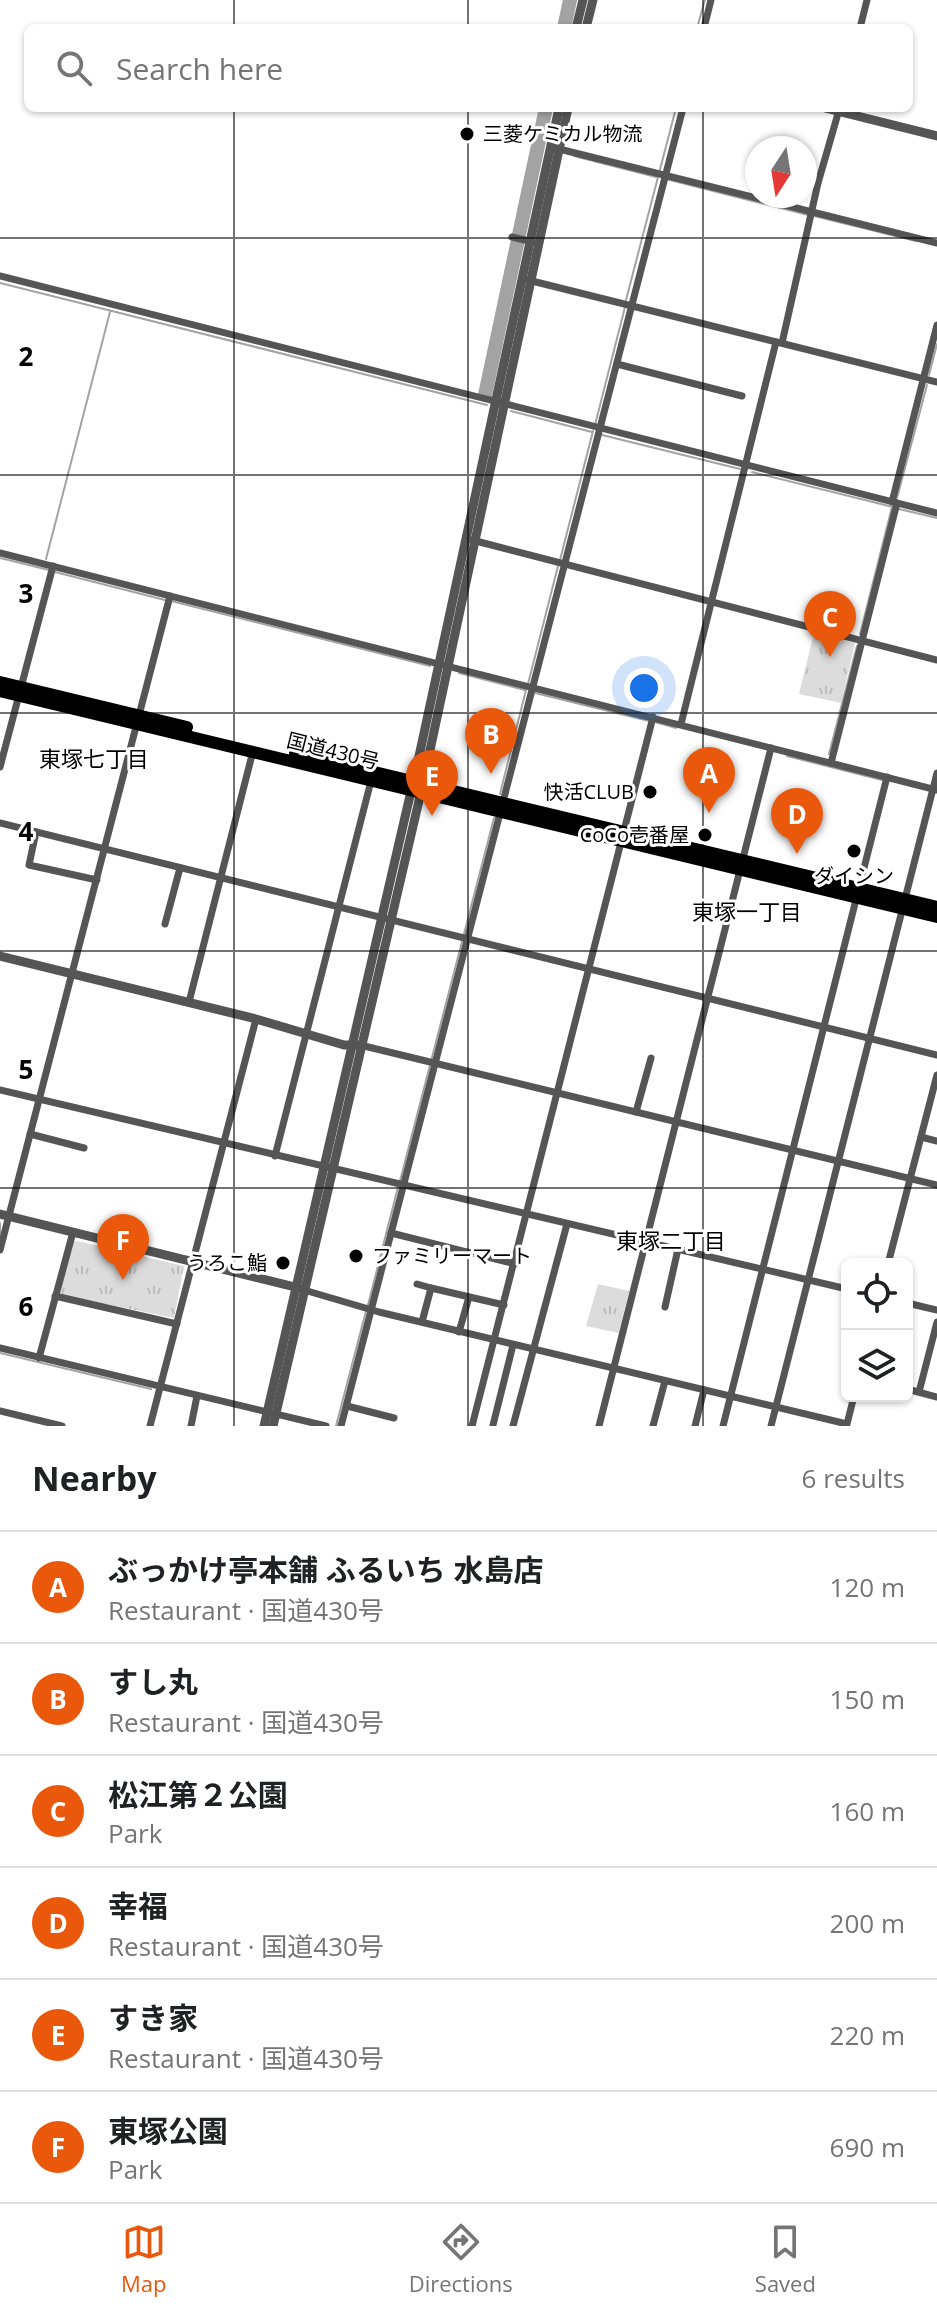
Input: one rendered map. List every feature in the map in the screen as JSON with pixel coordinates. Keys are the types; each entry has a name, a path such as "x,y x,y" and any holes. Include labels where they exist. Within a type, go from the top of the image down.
{"highway":[{"name":"国道430号","path":"0,682 20,691 903,904 937,916"},
{"name":"国道430号","path":"0,691 20,691"},
{"name":"国道430号","path":"139,720 371,781 417,787"},
{"name":"国道430号","path":"903,904 937,907"}],"street":[{"path":"577,24 583,0"},
{"path":"587,24 593,0"},
{"path":"705,24 711,0"},
{"path":"861,24 867,0"},
{"path":"554,148 558,112"},
{"path":"264,1426 271,1413 417,787 526,280 531,242 554,148 567,112"},
{"path":"341,1426 368,1308 391,1233 464,938 502,807 561,564 617,364 627,304 682,112"},
{"path":"681,724 838,112"},
{"path":"847,112 937,136"},
{"path":"554,148 937,243"},
{"path":"512,237 531,242"},
{"path":"0,276 597,430 937,513"},
{"path":"526,280 937,382"},
{"path":"831,763 937,325"},
{"path":"617,364 742,396"},
{"path":"470,540 937,660"},
{"path":"0,553 52,570 443,665 652,720 681,724 887,780 935,789"},
{"path":"0,767 52,570"},
{"path":"0,1250 4,1215 30,1134 73,974 169,599"},
{"path":"472,1426 652,720"},
{"path":"599,1426 770,750"},
{"path":"189,1002 253,751"},
{"path":"771,1426 937,773"},
{"path":"723,1426 887,780"},
{"path":"275,1156 371,781"},
{"path":"0,823 937,1055"},
{"path":"36,832 29,865 97,880"},
{"path":"165,924 180,868"},
{"path":"0,956 306,1034 937,1185"},
{"path":"150,1426 256,1019"},
{"path":"636,1112 651,1058"},
{"path":"890,1258 921,1137 934,1101 937,1075"},
{"path":"0,1090 841,1288"},
{"path":"30,1134 84,1148"},
{"path":"921,1137 937,1141"},
{"path":"4,1215 300,1288 459,1332 847,1425 853,1402"},
{"path":"513,1426 567,1224"},
{"path":"39,1358 73,1232"},
{"path":"391,1233 515,1264"},
{"path":"665,1307 678,1249"},
{"path":"417,1284 504,1305"},
{"path":"422,1322 431,1288"},
{"path":"55,1296 177,1324"},
{"path":"459,1332 469,1297"},
{"path":"913,1304 937,1310"},
{"path":"919,1392 937,1322"},
{"path":"493,1425 513,1345"},
{"path":"0,1348 326,1426"},
{"path":"653,1426 665,1381"},
{"path":"695,1426 704,1390"},
{"path":"913,1390 937,1397"},
{"path":"191,1426 197,1396"},
{"path":"347,1406 394,1418"},
{"path":"0,1411 62,1426"},
{"path":"271,1413 273,1426"},
{"path":"812,1426 814,1416"}],"green space":[{"path":"814,633 855,643 841,703 799,694"},
{"path":"73,1242 184,1266 174,1318 62,1295 60,1290"},
{"path":"598,1284 629,1291 619,1333 586,1326"}],"waterway":[{"path":"565,24 570,0"},
{"path":"698,24 705,0"},
{"path":"485,395 545,112"},
{"path":"626,300 675,112"},
{"path":"538,147 542,148"},
{"path":"574,156 656,177"},
{"path":"666,179 808,215"},
{"path":"814,216 916,241"},
{"path":"0,283 487,405"},
{"path":"595,425 625,307"},
{"path":"46,559 110,312"},
{"path":"929,375 937,344"},
{"path":"897,498 927,385"},
{"path":"511,411 592,432"},
{"path":"560,560 593,431"},
{"path":"602,435 740,469"},
{"path":"752,472 893,507"},
{"path":"860,634 892,507"},
{"path":"899,509 937,518"},
{"path":"0,558 49,570"},
{"path":"528,684 558,566"},
{"path":"55,572 165,600"},
{"path":"171,601 430,666"},
{"path":"829,754 857,646"},
{"path":"459,673 525,690"},
{"path":"500,794 526,690"},
{"path":"535,693 649,721"},
{"path":"655,722 676,728"},
{"path":"787,756 882,780"},
{"path":"400,1181 494,818"},
{"path":"368,1305 398,1187"},
{"path":"0,1223 0,1234"},
{"path":"336,1426 366,1311"},
{"path":"0,1353 151,1389"}],"place":[{"name":"三菱ケミカル物流","path":"467,134"},
{"name":"松江第２公園","path":"830,657"},
{"name":"すし丸","path":"491,774"},
{"name":"快活CLUB","path":"650,792"},
{"name":"ぶっかけ亭本舗 ふるいち 水島店","path":"709,813"},
{"name":"すき家","path":"432,816"},
{"name":"CoCo壱番屋","path":"705,835"},
{"name":"ダイシン","path":"854,851"},
{"name":"幸福","path":"797,854"},
{"name":"ファミリーマート","path":"356,1256"},
{"name":"うろこ鮨","path":"283,1263"},
{"name":"東塚公園","path":"123,1280"}],"district":[{"name":"東塚七丁目","path":"94,759"},
{"name":"東塚一丁目","path":"747,912"},
{"name":"東塚二丁目","path":"671,1241"}]}
